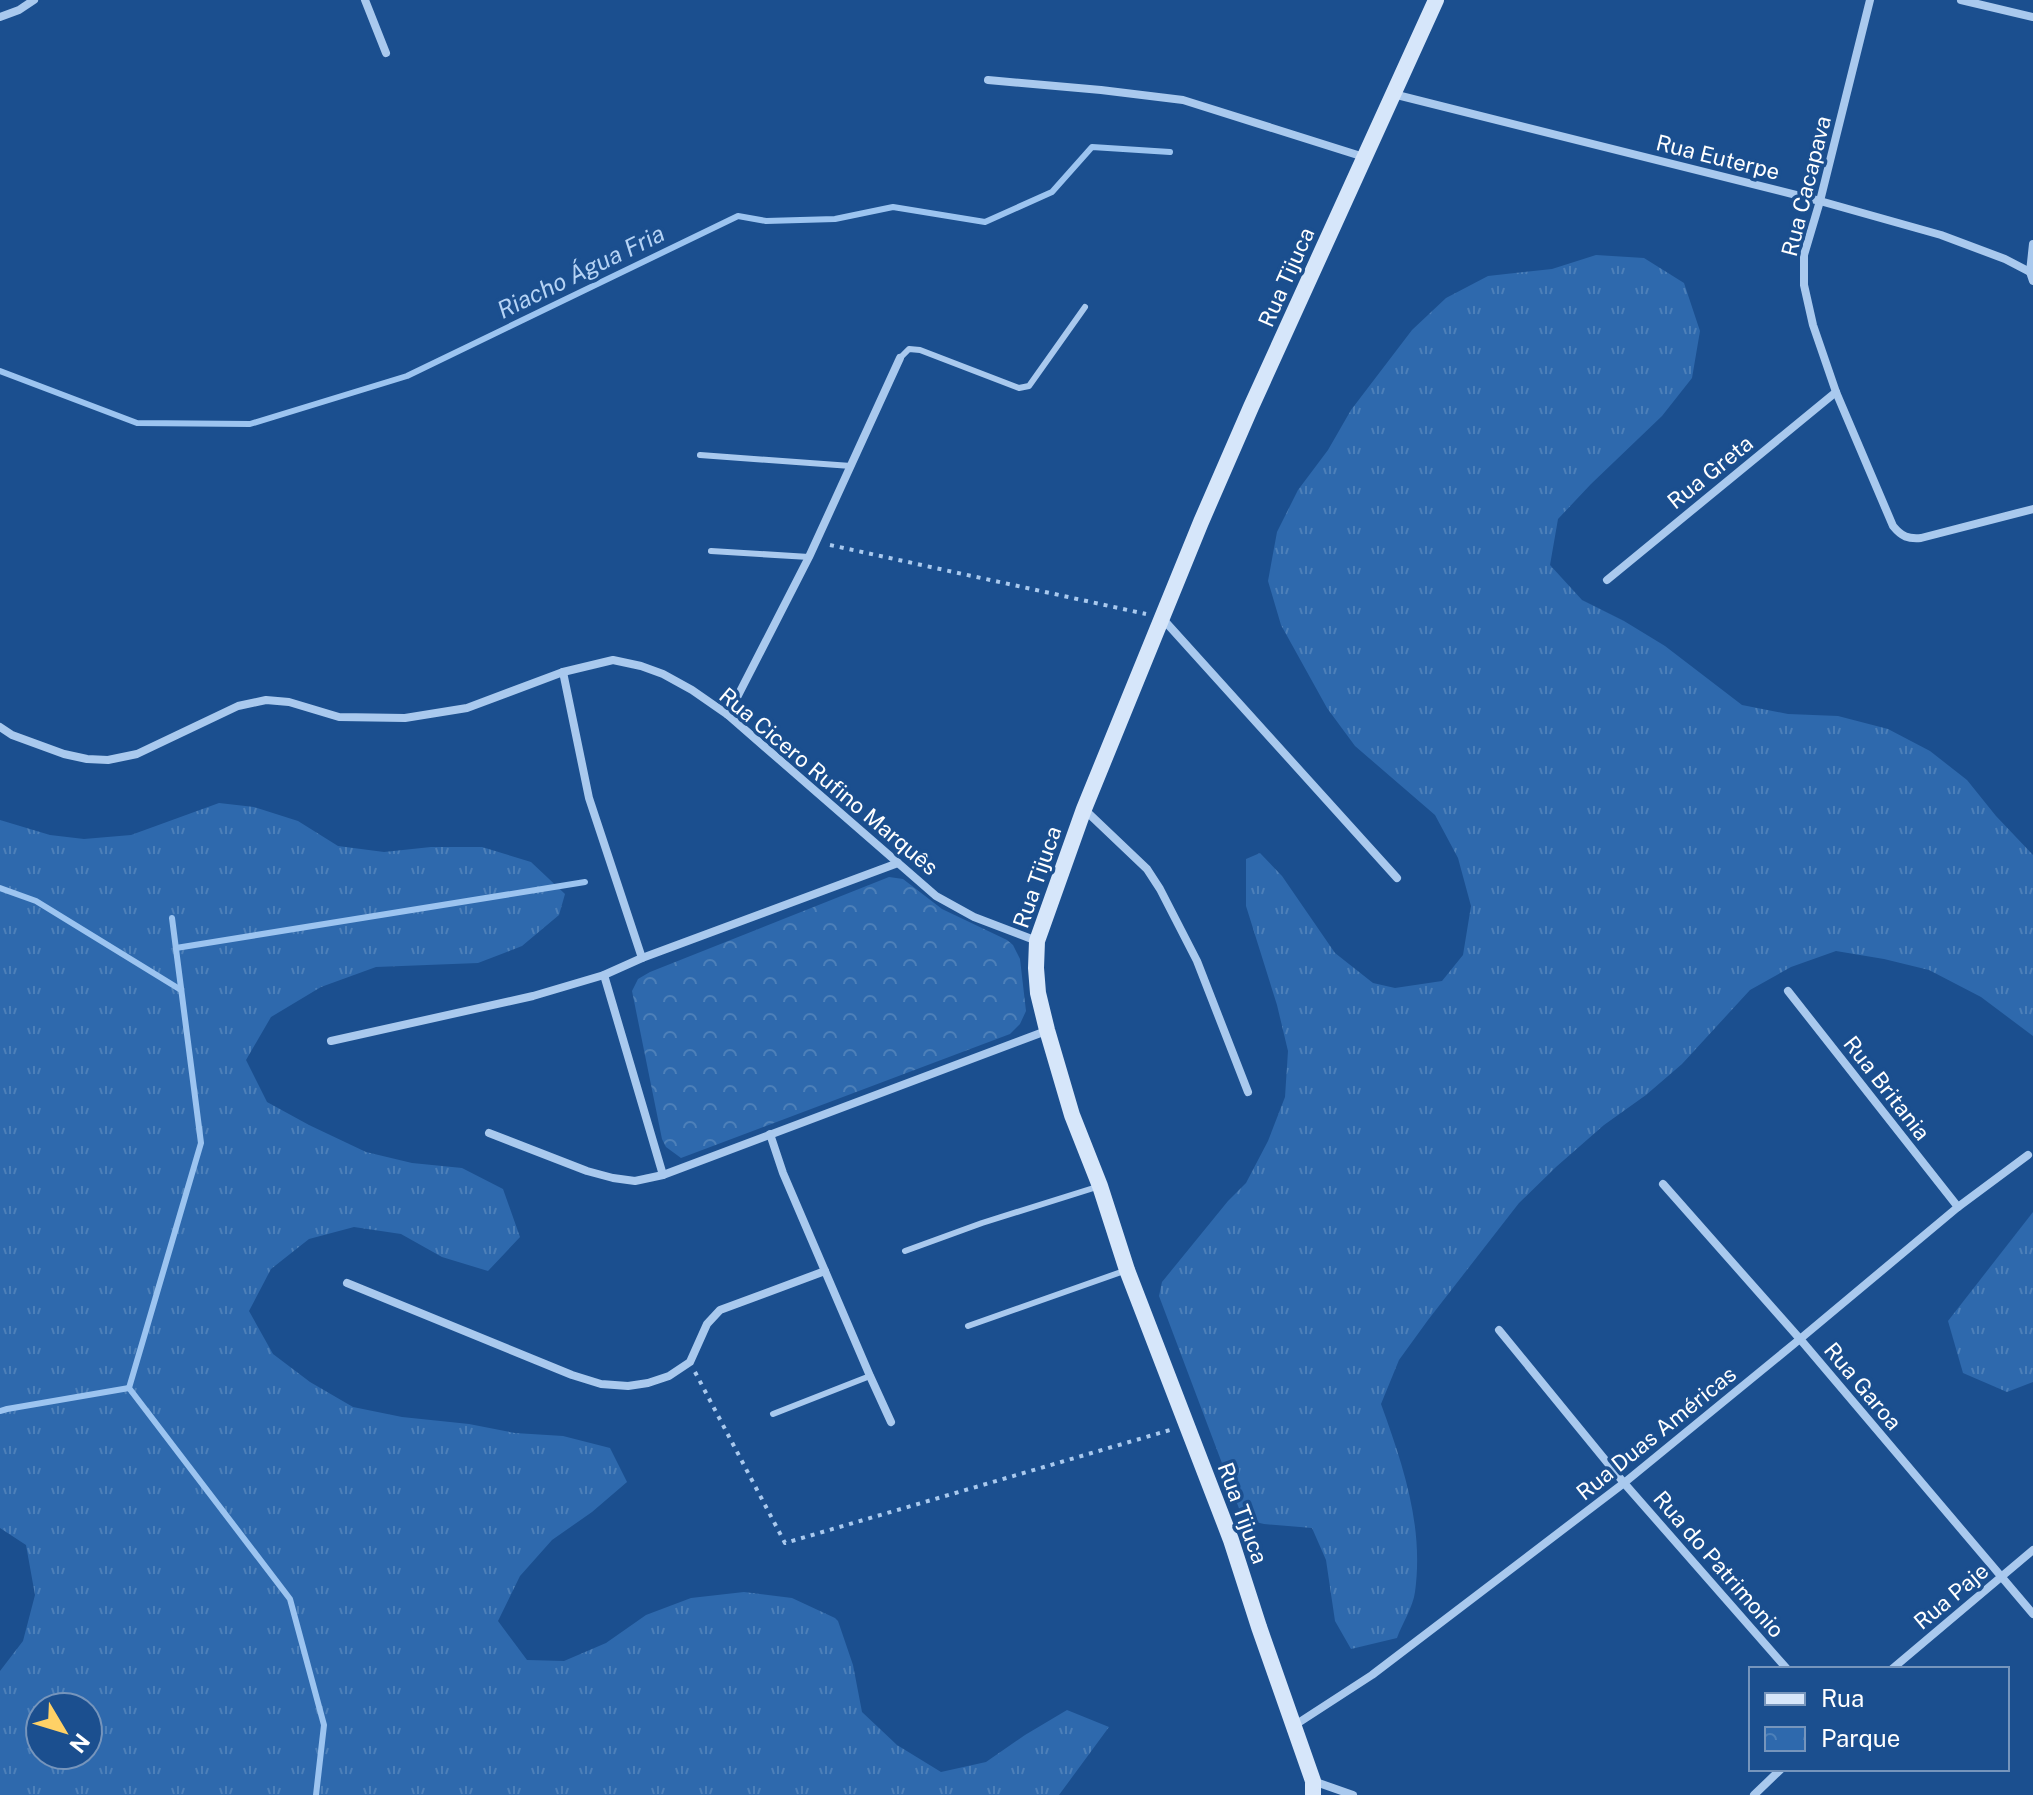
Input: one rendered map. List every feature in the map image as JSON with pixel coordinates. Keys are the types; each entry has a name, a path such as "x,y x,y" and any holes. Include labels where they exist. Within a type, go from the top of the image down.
{"street":[{"path":"0,17 34,0"},
{"path":"365,0 386,53"},
{"name":"Rua Tijuca","path":"1313,1788 1295,1725 1231,1540 1127,1270 1100,1186 1072,1115 1038,993 1037,941 1084,809 1161,617 1251,407 1436,0"},
{"name":"Rua Cacapava","path":"1870,0 1804,255 1804,285 1813,325 1836,392 1893,526 1900,535 1909,539 1921,538 2033,509"},
{"path":"1961,0 2033,17"},
{"path":"988,80 1183,100 1364,157"},
{"name":"Rua Euterpe","path":"1392,94 1820,201 1941,235 2005,259 2032,276"},
{"path":"2032,276 2033,244"},
{"path":"728,715 809,557 900,358"},
{"name":"Rua Greta","path":"1607,580 1836,392"},
{"path":"1161,617 1397,878"},
{"name":"Rua Cicero Rufino Marquês","path":"0,727 12,735 64,754 108,760 137,754 238,706 266,700 289,702 339,717 405,718 467,708 563,672 613,660 663,674 692,690 728,715 936,896 974,917 1037,941"},
{"path":"563,672 589,798 642,958"},
{"path":"1084,809 1147,869 1160,889 1197,961 1248,1092"},
{"path":"331,1041 533,996 604,975 898,863"},
{"path":"604,975 663,1175"},
{"name":"Rua Britania","path":"1788,991 1958,1207"},
{"path":"489,1133 587,1171 635,1181 663,1175 1047,1030"},
{"path":"770,1134 783,1173 891,1422"},
{"name":"Rua Duas Américas","path":"1295,1725 1372,1675 1624,1483 1958,1207 2028,1155"},
{"name":"Rua Garoa","path":"1663,1184 1800,1339 2033,1614"},
{"path":"347,1283 572,1375 601,1384 628,1386 669,1376 690,1362 707,1324 720,1310 825,1271"},
{"name":"Rua do Patrimonio","path":"1499,1330 1624,1483 1785,1667"},
{"name":"Rua Paje","path":"1894,1667 2033,1550"},
{"path":"1754,1795 1779,1771"},
{"path":"1313,1788 1353,1795"}],"lane":[{"path":"900,358 909,349 920,350 1019,388 1029,386 1085,307"},
{"path":"700,455 851,466"},
{"path":"711,551 809,557"},
{"path":"905,1251 1100,1186"},
{"path":"968,1326 1127,1270"},
{"path":"773,1414 870,1376"}],"path":[{"path":"816,542 1161,617"},
{"path":"690,1362 785,1543 1187,1425"}],"green space":[{"path":"1596,255 1644,258 1684,283 1700,331 1692,378 1662,416 1558,519 1550,565 1582,600 1665,646 1742,705 1788,714 1838,716 1888,729 1930,751 1967,780 2033,855 2033,1036 1981,997 1929,970 1836,951 1791,967 1750,990 1682,1064 1604,1125 1519,1203 1399,1360 1381,1404 1410,1496 1417,1543 1415,1592 1397,1638 1351,1649 1335,1621 1326,1560 1312,1528 1243,1519 1159,1296 1162,1282 1246,1183 1268,1141 1285,1097 1288,1051 1246,906 1246,859 1260,853 1282,876 1335,953 1373,983 1395,988 1442,981 1463,955 1471,906 1458,858 1435,815 1355,746 1327,708 1281,625 1268,581 1277,532 1298,490 1328,450 1351,410 1412,330 1446,298 1488,276 1552,269"},
{"path":"219,803 254,807 298,821 338,846 384,852 431,847 482,847 531,862 565,894 559,915 522,946 478,963 376,967 321,987 271,1017 246,1060 267,1102 309,1125 366,1152 412,1163 462,1168 503,1189 520,1237 488,1271 442,1257 401,1234 354,1227 309,1239 271,1269 249,1311 273,1354 310,1382 353,1407 515,1433 563,1436 610,1448 627,1482 552,1540 520,1576 498,1621 527,1660 564,1661 606,1643 646,1615 691,1598 744,1592 792,1598 838,1621 853,1665 862,1712 897,1745 941,1772 986,1762 1067,1710 1109,1727 1059,1795 0,1795 0,1671 23,1641 35,1595 26,1545 0,1528 0,820 50,835 84,839 131,835"},
{"path":"889,877 903,879 942,909 1013,945 1020,959 1026,1011 1020,1024 1010,1034 681,1158 666,1147 632,991 638,979"},
{"path":"2033,1212 2033,1382 2007,1392 1963,1373 1948,1321"}],"waterway":[{"name":"Riacho Água Fria","path":"0,371 137,423 250,424 407,376 738,216 766,221 835,219 893,207 985,222 1052,192 1092,147 1170,152"},
{"path":"176,948 585,882"},
{"path":"0,888 36,901 181,990"},
{"path":"172,918 201,1143 129,1388 290,1599 324,1725 316,1795"},
{"path":"0,1411 129,1388"}]}
